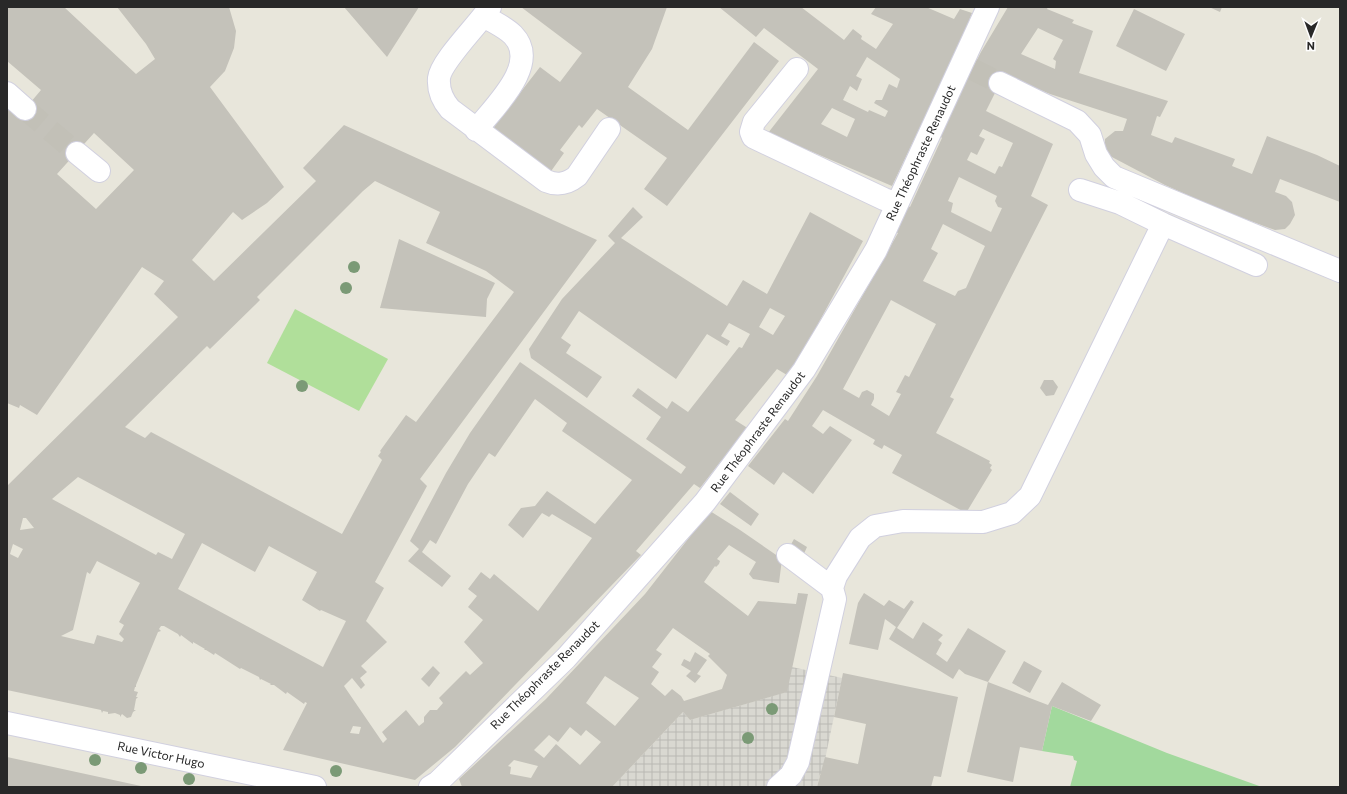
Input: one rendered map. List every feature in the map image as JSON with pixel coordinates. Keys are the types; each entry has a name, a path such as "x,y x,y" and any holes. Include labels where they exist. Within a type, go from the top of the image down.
{"street":[{"name":"Rue Théophraste Renaudot","path":"430,787 438,782 566,658 706,502 804,370 876,250 897,204 967,66 988,7"},
{"path":"476,130 518,75 521,64 522,53 519,43 512,34 487,12 445,64 439,77 444,101 450,109 476,130 546,181 562,184 570,181 576,176 609,130"},
{"path":"797,69 754,122 751,132 753,136 877,196 897,204"},
{"path":"1000,83 1077,121 1090,135 1096,154 1104,167 1114,177 1340,270"},
{"path":"7,93 25,109"},
{"path":"77,152 99,171"},
{"path":"1080,190 1120,203 1163,224 1256,265"},
{"path":"778,787 791,775 798,762 835,599 832,588 836,576 860,538 875,526 902,522 983,522 1012,513 1030,496 1163,224"},
{"path":"788,555 832,588"},
{"name":"Rue Victor Hugo","path":"7,723 315,787"}],"green space":[{"path":"295,309 388,359 359,411 267,363"},
{"path":"1052,706 1167,753 1262,787 1070,787 1077,761 1074,760 1073,756 1042,751"}],"shaded area":[{"path":"792,667 842,678 822,774 820,774 817,787 612,787 683,712 690,720 786,692"}],"building":[{"path":"7,7 64,7 136,74 155,59 146,44 117,7 229,7 236,31 234,48 225,71 210,87 284,187 267,203 242,220 233,212 192,260 214,281 316,181 303,168 344,125 597,240 420,479 427,486 375,582 384,588 366,621 387,642 361,666 367,672 360,678 365,685 361,689 352,678 344,686 383,743 387,739 382,732 406,710 419,726 424,722 424,717 430,710 437,710 443,703 439,698 466,671 470,675 483,663 464,642 483,620 468,607 477,596 468,589 481,572 490,579 494,574 538,611 592,538 552,514 549,517 542,513 523,538 508,525 521,508 535,506 547,491 595,524 632,480 562,431 567,423 535,399 495,457 489,453 468,484 436,544 430,540 422,552 451,576 442,587 408,561 419,549 410,541 446,473 470,433 520,362 681,474 686,467 646,439 661,417 632,396 638,388 667,409 672,401 688,412 739,347 742,348 750,334 729,323 721,336 730,341 727,346 707,334 676,379 579,311 561,338 571,345 566,353 602,377 587,398 531,358 529,349 562,299 615,243 608,236 633,207 643,217 621,238 727,306 743,280 767,294 810,212 863,241 818,324 821,325 804,353 787,375 777,369 735,420 749,429 725,463 721,461 700,488 694,484 636,551 641,555 455,747 415,780 283,750 307,703 305,702 304,704 287,692 286,694 274,685 270,685 271,684 261,679 260,680 259,677 241,668 240,669 215,653 214,655 204,650 205,649 193,642 193,644 181,635 180,637 178,634 164,626 161,626 159,629 161,631 158,632 135,687 134,691 138,692 136,697 138,697 136,699 134,710 136,710 133,712 131,717 127,718 122,714 120,717 120,715 115,713 108,714 108,712 103,711 102,713 101,710 7,690 7,486 178,317 154,294 164,281 142,267 37,415 20,405 19,408 7,403 7,105 25,109 41,90 7,61","holes":["94,133 134,170 96,209 57,174","375,181 440,212 426,243 486,271 514,292 416,422 406,415 380,451 381,452 378,456 382,460 342,534 151,432 145,438 125,427 207,346 210,349 260,300 257,297 363,191","770,308 785,316 773,335 759,327","78,477 185,534 172,559 158,552 156,555 52,499","23,518 26,518 34,528 20,530","202,543 255,572 269,546 317,572 302,600 320,611 321,610 346,621 323,667 178,589","13,544 23,549 18,558 10,554","97,561 140,583 119,622 124,625 119,634 124,639 122,642 97,635 94,644 61,636 73,630 87,572 90,574","353,726 361,727 359,734 350,733"]},
{"path":"344,7 419,7 387,57"},
{"path":"521,7 667,7 652,49 628,87 688,130 754,42 779,61 667,206 644,189 667,158 597,109 582,128 579,125 560,150 564,153 549,174 493,128 540,67 560,82 582,53"},
{"path":"719,7 801,7 844,40 853,29 862,36 861,39 876,49 893,24 871,14 876,7 926,7 954,19 960,9 972,13 948,77 935,103 932,102 892,186 768,133 818,69 764,28 756,37","holes":["867,57 900,79 897,88 889,84 882,100 876,100 874,103 888,111 885,117 869,110 868,112 843,100 850,86 857,91 862,79 856,76","832,108 855,119 847,137 821,124"]},
{"path":"1008,7 1048,7 1047,9 1074,20 1072,23 1093,31 1079,73 1168,101 1160,117 1157,116 1151,135 1172,143 1175,137 1235,159 1232,166 1252,174 1267,136 1317,155 1340,166 1340,202 1280,179 1275,192 1286,196 1292,202 1295,215 1285,229 1275,230 1221,210 1165,185 1110,156 1105,151 1105,139 1115,131 1123,131 1127,119 1050,94 1004,75 986,111 1053,144 1031,196 1048,205 950,397 954,399 936,433 990,461 989,463 992,465 990,468 992,470 966,513 892,473 902,455 884,445 882,449 873,444 875,440 823,410 812,426 823,434 830,426 852,440 813,494 783,472 774,485 748,466 785,419 788,421 817,376 898,233 895,232 908,206 910,207 942,138 940,136 981,52","holes":["1038,28 1063,40 1053,59 1056,61 1055,69 1021,54","983,129 1013,143 1002,167 999,166 995,174 967,160 971,152 977,155 985,139 979,136","959,177 997,196 995,201 998,207 1002,208 991,232 951,212 953,203 948,201","943,224 985,246 966,288 958,291 955,296 923,281 938,253 931,249","891,300 936,324 909,377 905,375 896,392 901,394 889,416 871,405 874,399 874,394 867,390 862,392 859,398 843,389"]},
{"path":"1209,7 1222,7 1220,12"},
{"path":"1134,9 1185,34 1166,71 1116,46"},
{"path":"399,239 495,283 487,299 486,317 380,308"},
{"path":"1044,380 1053,380 1058,387 1054,395 1046,396 1040,388"},
{"path":"730,492 759,514 751,526 720,504"},
{"path":"710,511 740,530 782,559 779,583 753,579 749,574 756,562 729,545 717,559 720,561 719,564 716,567 715,566 704,582 748,616 758,601 796,604 798,593 808,594 787,692 690,720 683,712 612,787 462,787 459,779 546,699 645,594","holes":["673,628 710,654 708,656 727,675 722,689 684,701 681,696 672,689 665,696 651,684 659,672 652,667 662,654 656,650","605,676 639,698 615,726 586,703","570,727 581,736 586,730 601,742 580,765 556,744 544,758 534,750 549,735 558,742","514,760 538,766 531,778 510,774 511,767 508,766"]},
{"path":"794,539 807,547 802,558 788,550"},
{"path":"864,593 884,606 889,600 904,609 911,600 914,602 897,628 913,639 923,622 943,635 938,640 942,643 936,654 947,662 968,628 1006,651 988,682 965,674 959,669 953,679 889,639 896,627 885,619 878,650 849,644 858,603"},
{"path":"695,652 707,660 697,674 701,676 695,683 686,676 691,671 681,665 684,659 690,662"},
{"path":"1024,661 1042,671 1030,693 1012,683"},
{"path":"433,666 440,673 429,687 421,679"},
{"path":"843,673 958,697 941,777 934,776 931,787 817,787 825,757 858,764 866,724 834,717"},
{"path":"988,682 1048,705 1062,682 1101,705 1091,721 1052,706 1042,751 1020,747 1013,782 967,772"},
{"path":"7,757 141,786 141,787 7,787"}],"tunnel":[{"path":"972,69 1000,83"},
{"path":"25,109 77,153"}]}
